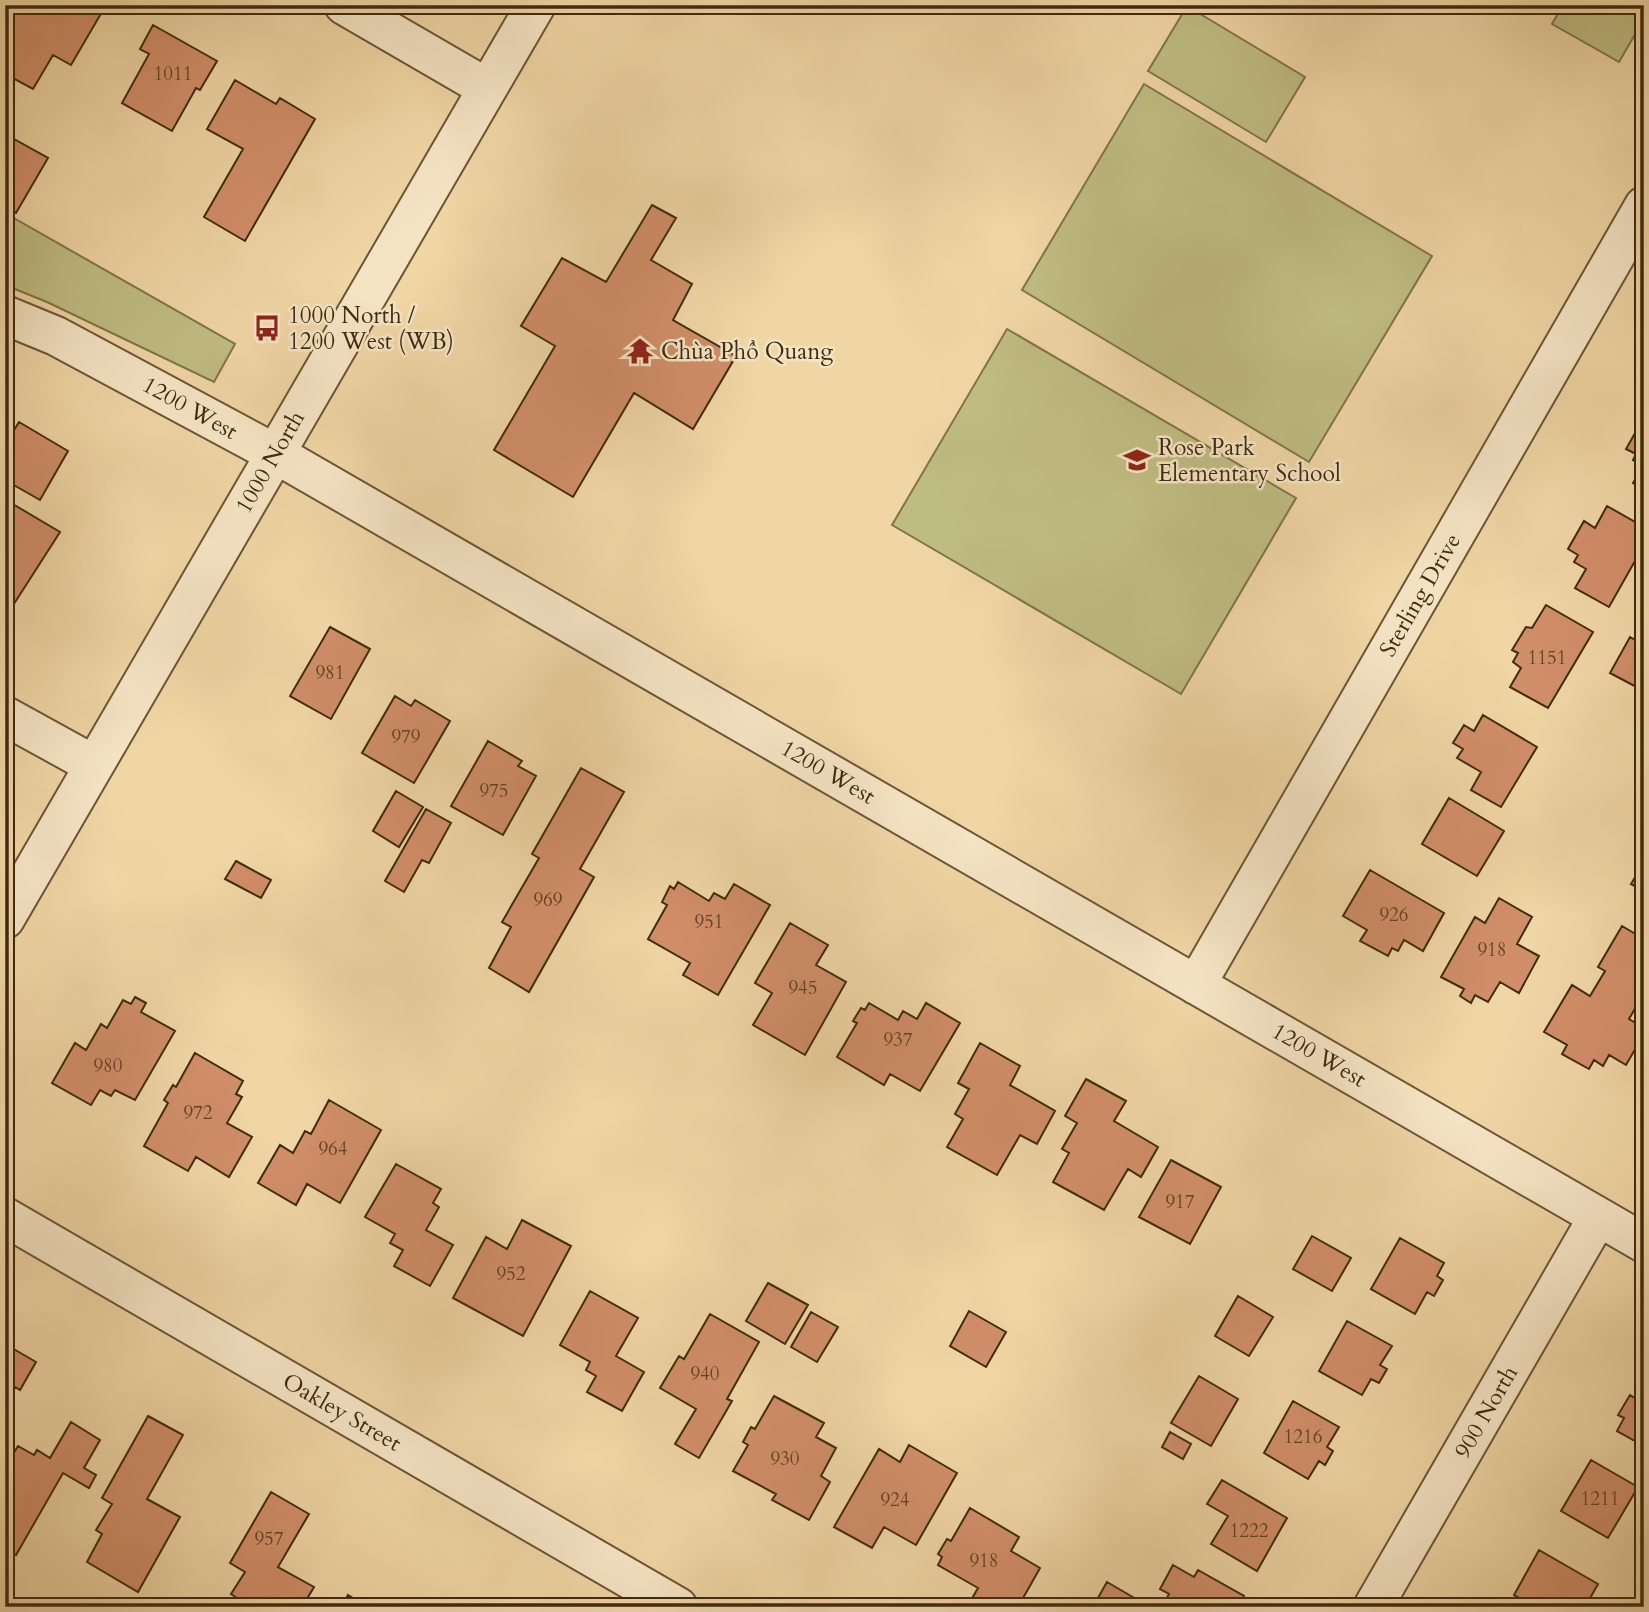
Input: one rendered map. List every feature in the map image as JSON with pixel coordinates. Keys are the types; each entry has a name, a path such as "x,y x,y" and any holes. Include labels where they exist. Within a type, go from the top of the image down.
{"street":[{"path":"344,5 486,88"},
{"name":"1000 North","path":"5,919 536,5"},
{"name":"Sterling Drive","path":"1196,985 1644,206"},
{"name":"1200 West","path":"5,315 79,348 274,453 1196,985 1628,1225"},
{"path":"5,716 94,765"},
{"name":"Oakley Street","path":"5,1217 678,1607"},
{"name":"900 North","path":"1373,1607 1628,1225"}],"shaded area":[{"path":"1563,5 1644,5 1644,19 1619,62 1552,24"},
{"path":"1187,6 1305,77 1266,142 1148,71"},
{"path":"1144,84 1432,256 1309,462 1022,290"},
{"path":"5,213 235,344 214,382 47,302 5,285"},
{"path":"1007,329 1296,498 1181,694 892,525"}],"building":[{"path":"5,5 106,5 71,65 53,55 33,89 5,74"},
{"path":"153,25 217,61 200,90 196,88 172,131 122,103 149,54 140,49"},
{"path":"235,80 276,104 280,98 315,119 245,241 204,217 243,149 207,129"},
{"path":"5,134 48,158 16,213 5,207"},
{"name":"Chùa Phổ Quang","path":"652,205 676,218 651,260 692,284 673,320 736,356 693,429 634,393 573,497 494,450 555,346 521,326 562,258 606,282"},
{"path":"1643,419 1644,489 1633,483 1643,466 1633,460 1636,454 1626,449"},
{"path":"19,422 68,451 40,500 5,480 5,445"},
{"path":"6,500 60,532 12,607 5,603"},
{"path":"1607,506 1644,527 1644,545 1609,607 1575,588 1586,569 1574,562 1578,555 1568,549 1584,521 1595,528"},
{"path":"1546,605 1593,632 1548,708 1510,687 1521,668 1513,662 1518,653 1512,650 1526,627 1532,628"},
{"path":"330,627 370,649 331,719 290,696"},
{"path":"1630,637 1644,645 1644,691 1610,673"},
{"path":"395,696 411,706 415,700 450,721 414,783 362,753"},
{"path":"1483,715 1537,747 1501,807 1471,790 1481,772 1457,758 1463,749 1453,743 1464,725 1474,731"},
{"path":"488,741 522,761 518,766 536,776 503,835 451,806"},
{"path":"581,768 624,792 580,869 594,877 529,992 489,968 511,927 502,922 539,858 532,854"},
{"path":"396,791 423,807 399,847 373,831"},
{"path":"1449,798 1504,831 1477,876 1422,844"},
{"path":"426,809 451,823 429,863 422,860 404,892 385,881"},
{"path":"236,861 271,880 261,898 225,879"},
{"path":"1644,862 1644,891 1631,884"},
{"path":"1370,870 1444,913 1423,951 1404,940 1398,951 1392,948 1388,956 1360,941 1367,930 1343,916"},
{"path":"678,882 709,901 714,893 725,899 734,884 770,905 718,995 683,975 690,963 648,939 667,905 662,902 670,886 674,889"},
{"path":"1499,898 1532,917 1517,944 1539,956 1519,993 1500,982 1488,1002 1475,995 1471,1003 1460,996 1464,989 1441,977 1475,917 1485,923"},
{"path":"790,923 828,945 816,965 846,982 805,1055 753,1025 772,993 755,983"},
{"path":"1622,926 1644,939 1644,993 1629,1019 1644,1028 1644,1034 1626,1065 1609,1055 1603,1066 1594,1060 1589,1069 1562,1054 1567,1045 1544,1032 1572,985 1590,996 1605,971 1598,967"},
{"path":"135,997 146,1003 141,1012 175,1031 135,1100 115,1090 111,1096 100,1090 91,1105 52,1083 75,1043 86,1050 101,1024 107,1028 123,1000 131,1004"},
{"path":"869,1003 898,1020 903,1011 917,1019 926,1003 960,1023 920,1091 890,1074 884,1085 837,1057 857,1023 853,1021 861,1008 865,1010"},
{"path":"980,1043 1020,1066 1010,1085 1055,1111 1037,1144 1020,1135 997,1175 947,1147 963,1119 955,1114 969,1089 958,1083"},
{"path":"195,1053 243,1081 236,1094 242,1097 227,1123 252,1137 229,1177 196,1157 188,1171 144,1146 168,1103 164,1100 173,1085 176,1087"},
{"path":"1086,1079 1126,1101 1114,1121 1158,1147 1141,1177 1128,1169 1104,1210 1053,1182 1069,1153 1062,1149 1077,1123 1065,1116"},
{"path":"329,1100 381,1130 340,1203 307,1184 296,1205 258,1183 280,1145 293,1153 305,1131 311,1134"},
{"path":"1171,1160 1221,1187 1190,1244 1139,1217"},
{"path":"396,1164 441,1189 433,1203 439,1207 426,1230 453,1245 430,1286 394,1266 403,1250 390,1243 395,1234 365,1217"},
{"path":"522,1220 571,1246 523,1336 453,1298 486,1237 507,1249"},
{"path":"1312,1236 1351,1258 1332,1291 1293,1269"},
{"path":"1400,1238 1444,1263 1437,1276 1443,1280 1434,1296 1427,1292 1415,1314 1371,1289"},
{"path":"768,1283 808,1305 785,1344 746,1321"},
{"path":"590,1291 638,1318 616,1356 644,1372 622,1411 587,1392 596,1376 586,1370 590,1362 560,1345"},
{"path":"1238,1296 1273,1317 1249,1356 1215,1336"},
{"path":"969,1311 1006,1332 986,1367 950,1346"},
{"path":"811,1312 838,1327 817,1362 791,1347"},
{"path":"710,1314 759,1342 727,1399 732,1401 699,1458 675,1444 696,1409 660,1388 679,1356 684,1359"},
{"path":"1347,1321 1392,1346 1380,1365 1387,1369 1379,1383 1371,1379 1362,1395 1319,1371"},
{"path":"5,1344 36,1362 20,1390 15,1387 5,1403"},
{"path":"1199,1376 1238,1399 1211,1446 1171,1423"},
{"path":"1644,1382 1644,1446 1617,1431 1624,1418 1618,1415 1630,1395 1635,1398"},
{"path":"774,1396 824,1423 816,1437 836,1448 821,1476 830,1482 809,1520 772,1500 776,1494 733,1471 748,1445 743,1442 751,1427 755,1429"},
{"path":"1293,1401 1339,1427 1327,1447 1333,1451 1325,1465 1319,1461 1308,1479 1264,1453"},
{"path":"148,1416 183,1435 147,1499 180,1517 138,1592 87,1562 102,1534 96,1530 112,1504 102,1498"},
{"path":"71,1422 100,1440 84,1468 96,1475 89,1488 63,1473 16,1555 5,1548 5,1467 18,1446 34,1455 37,1450 50,1458"},
{"path":"1170,1432 1191,1444 1183,1459 1162,1447"},
{"path":"909,1445 957,1473 916,1545 884,1527 872,1548 834,1527 879,1449 900,1462"},
{"path":"1591,1460 1638,1487 1608,1538 1561,1511"},
{"path":"1222,1480 1287,1518 1257,1571 1211,1544 1228,1516 1207,1504"},
{"path":"271,1492 309,1514 278,1567 314,1587 302,1607 232,1607 237,1598 231,1594 245,1572 230,1563"},
{"path":"970,1508 1019,1537 1011,1551 1040,1568 1018,1607 967,1607 978,1588 938,1565 942,1557 938,1554 947,1539 951,1541"},
{"path":"1539,1550 1598,1584 1585,1607 1535,1607 1514,1595"},
{"path":"1173,1565 1194,1577 1198,1570 1244,1596 1238,1607 1162,1607 1169,1594 1160,1589"},
{"path":"1107,1582 1148,1606 1094,1605"},
{"path":"348,1595 368,1607 342,1607"}],"place":[{"name":"1000 North / 1200 West (WB)","path":"267,328"},
{"name":"Chùa Phổ Quang","path":"640,351"},
{"name":"Rose Park Elementary School","path":"1137,460"}]}
